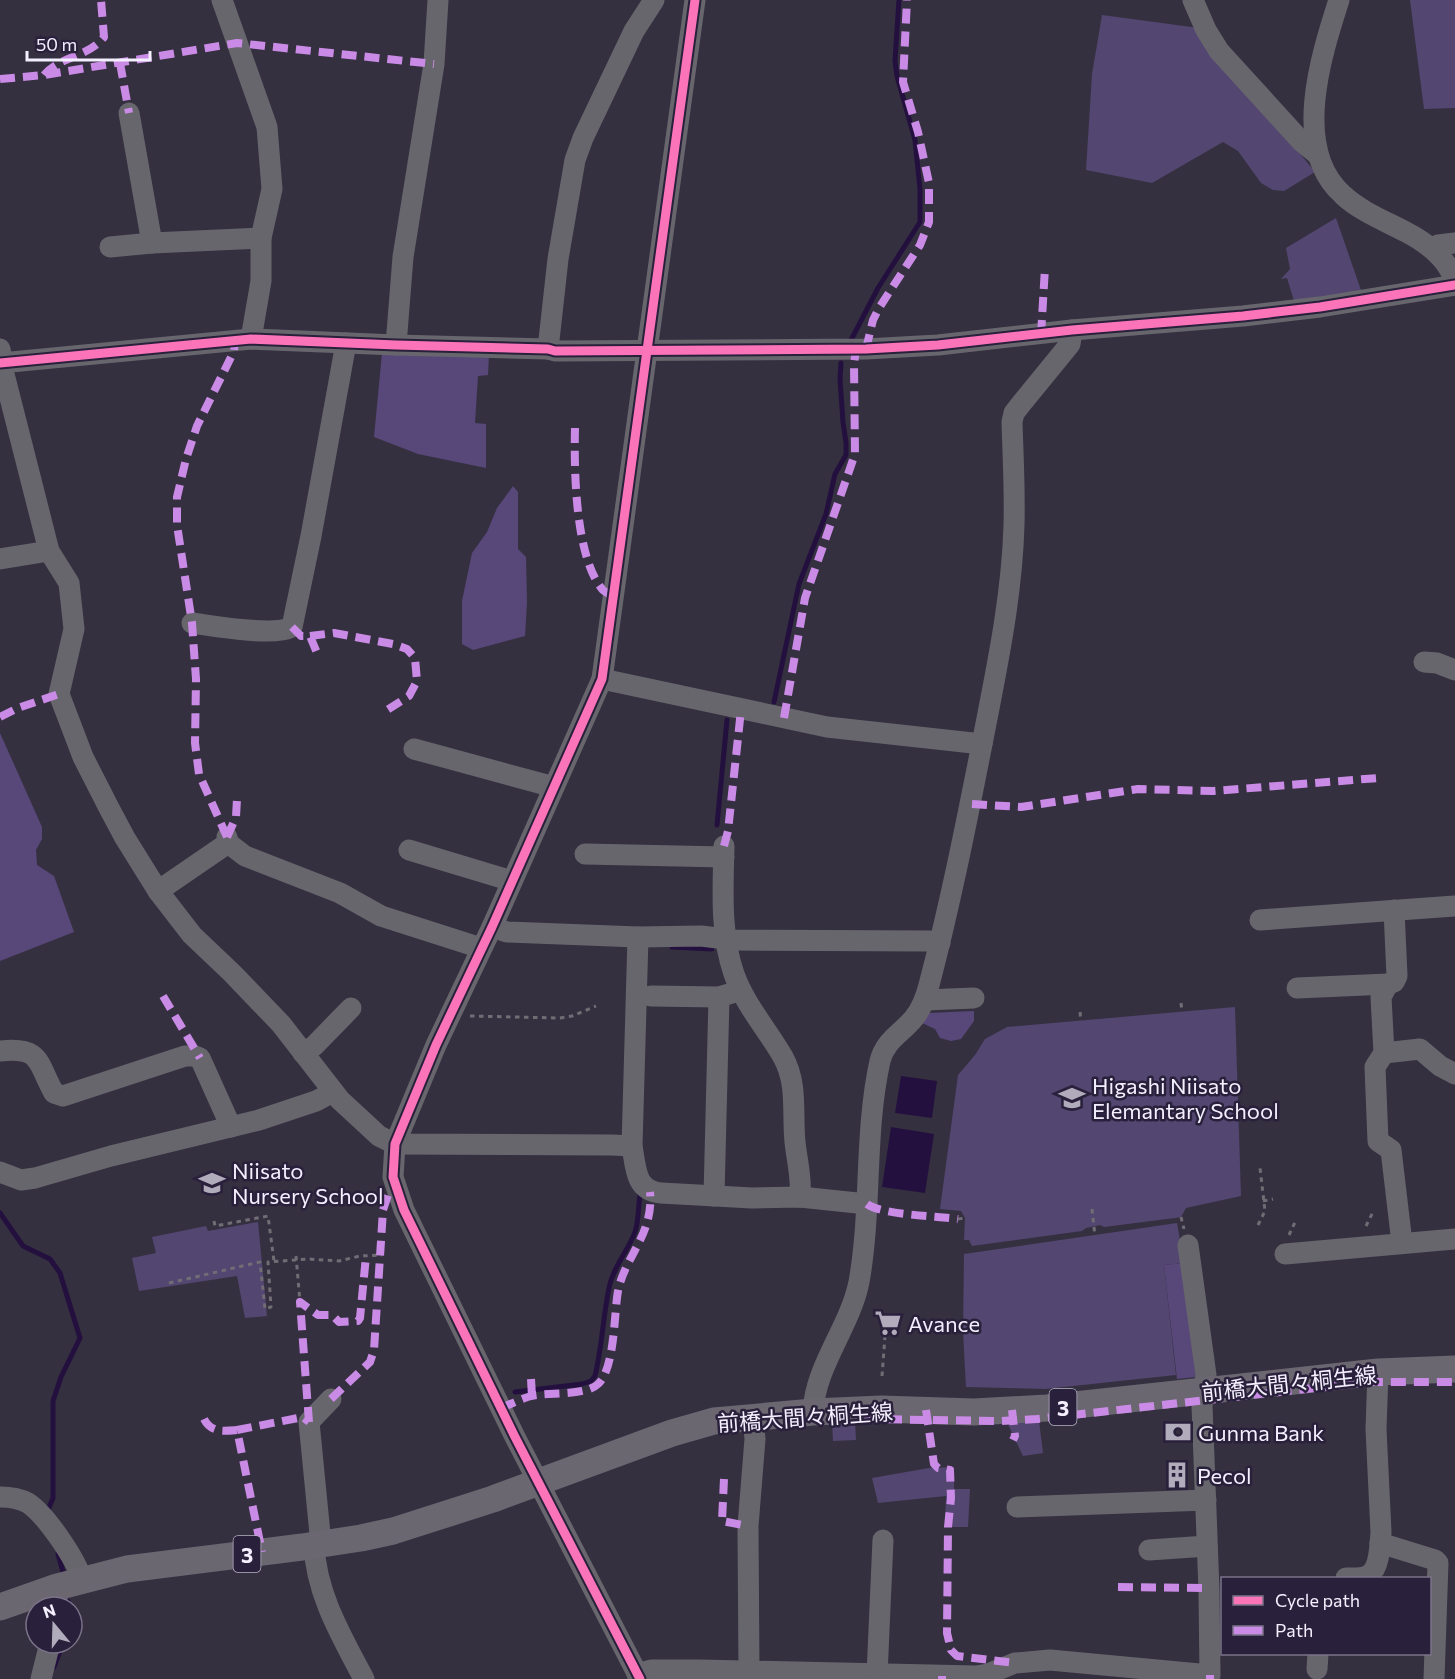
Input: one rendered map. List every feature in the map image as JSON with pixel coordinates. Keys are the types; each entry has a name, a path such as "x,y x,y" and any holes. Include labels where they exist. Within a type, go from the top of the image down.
{"main road":[{"name":"前橋大間々桐生線","path":"0,1607 65,1591 127,1569 317,1545 361,1538 422,1523 672,1433 714,1421 813,1412 881,1409 974,1412 1012,1410 1204,1392 1378,1372 1455,1369"}],"street":[{"path":"222,0 267,127 272,189 261,238 261,281 251,339"},
{"path":"396,345 403,257 434,64 438,0"},
{"path":"548,349 558,259 575,160 583,138 634,31 654,0"},
{"path":"695,0 602,679 492,927 436,1045 395,1144 393,1178 404,1210 538,1483 639,1676 651,1670 749,1672 786,1676 976,1676 988,1674 1015,1663 1050,1659 1210,1675 1216,1590 1207,1546 1202,1406 1205,1364 1188,1245"},
{"path":"1193,0 1206,30 1220,51 1301,141 1317,154"},
{"path":"632,1146 395,1144 379,1136 333,1092 281,1024 192,935 158,891 125,838 83,757 58,694 74,629 69,583 50,551 1,358 251,339 555,351 873,349 1243,316 1320,307 1455,284 1447,266 1433,249 1415,236 1350,201 1329,180 1317,154 1316,93 1320,64 1339,0"},
{"path":"129,113 152,243"},
{"path":"110,247 261,238"},
{"path":"1433,249 1438,245 1455,243"},
{"path":"813,1412 819,1382 853,1303 862,1263 872,1119 880,1062 886,1046 915,1017 925,1000 972,804 994,688 1010,571 1014,526 1012,422 1014,413 1070,344 1072,330"},
{"path":"192,624 268,631 285,631 292,627 346,343"},
{"path":"0,559 50,551"},
{"path":"1424,662 1437,663 1455,670"},
{"path":"602,679 827,727 982,744"},
{"path":"414,749 554,788"},
{"path":"158,891 228,840 245,856 340,893 381,916 481,948"},
{"path":"409,850 512,881"},
{"path":"585,854 724,852 726,938 734,974 741,990 783,1058 792,1078 800,1197"},
{"path":"1260,920 1455,906"},
{"path":"1297,988 1394,982 1398,968 1394,910"},
{"path":"492,927 507,932 638,937 701,936 939,943"},
{"path":"638,937 632,1146 638,1175 650,1192 752,1198 800,1197 867,1204"},
{"path":"1388,984 1381,997 1384,1053 1375,1067 1378,1141 1391,1150 1402,1243"},
{"path":"651,996 719,998 741,990"},
{"path":"714,1196 719,998"},
{"path":"925,1000 974,998"},
{"path":"303,1053 314,1046 351,1008"},
{"path":"0,1052 18,1049 29,1053 42,1067 54,1093 63,1096 185,1056 195,1056 200,1058 231,1127"},
{"path":"1384,1053 1420,1050 1440,1066 1455,1074"},
{"path":"0,1172 21,1180 35,1178 111,1156 231,1127 308,1104 333,1092"},
{"path":"1287,1245 1402,1243 1455,1239"},
{"path":"1356,1577 1372,1574 1380,1543 1376,1429 1378,1372"},
{"path":"332,1399 309,1422 317,1545 314,1561 331,1617 364,1679"},
{"path":"749,1672 748,1526 755,1439 753,1417"},
{"path":"0,1497 18,1499 27,1503 45,1520 79,1570 65,1591"},
{"path":"1017,1507 1206,1500"},
{"path":"869,1676 882,1540"},
{"path":"1380,1543 1435,1560 1438,1563 1434,1679"},
{"path":"1149,1550 1207,1546"},
{"path":"41,1679 47,1655"}],"path":[{"path":"1181,1003 1182,1011"},
{"path":"459,1016 560,1018 572,1016 596,1006"},
{"path":"1080,1012 1081,1021"},
{"path":"1258,1225 1265,1211 1260,1168"},
{"path":"1263,1201 1273,1199"},
{"path":"1092,1209 1095,1236"},
{"path":"1366,1226 1374,1210"},
{"path":"214,1221 215,1226 268,1216 274,1261"},
{"path":"958,1219 965,1218"},
{"path":"1287,1245 1296,1220"},
{"path":"169,1283 260,1263 265,1309 271,1308 268,1262 296,1258 339,1261 360,1256 382,1255"},
{"path":"296,1258 300,1302"},
{"path":"882,1376 885,1336"}],"shaded area":[{"path":"1410,0 1455,0 1455,108 1424,109"},
{"path":"1102,15 1199,28 1315,172 1284,191 1273,190 1261,183 1238,151 1223,142 1152,183 1086,170 1092,74"},
{"path":"1336,218 1362,293 1295,304 1287,278 1281,279 1290,269 1286,248"},
{"path":"382,353 489,354 488,375 478,376 475,423 486,424 486,468 418,454 374,437"},
{"path":"513,486 518,492 518,549 526,557 525,636 473,650 462,644 462,601 472,553 487,532 497,508"},
{"path":"0,733 42,827 42,839 36,850 37,865 54,876 74,932 0,961"},
{"path":"1235,1007 1241,1196 1186,1208 1181,1217 1104,1227 1100,1225 1082,1231 972,1246 969,1240 964,1240 965,1218 961,1211 940,1209 958,1075 985,1039 1007,1027"},
{"path":"974,1011 974,1021 961,1039 951,1041 940,1038 935,1029 922,1023 928,1013"},
{"path":"901,1076 937,1081 932,1118 895,1113"},
{"path":"891,1127 934,1134 925,1193 882,1187"},
{"path":"258,1222 267,1316 245,1318 237,1276 139,1291 132,1258 156,1253 152,1237 206,1226 208,1231"},
{"path":"1177,1223 1184,1263 1164,1265 1176,1375 1045,1389 966,1387 963,1332 964,1254"},
{"path":"1184,1263 1196,1377 1177,1379 1164,1265"},
{"path":"832,1421 855,1421 856,1440 833,1441"},
{"path":"1039,1421 1043,1453 1023,1456 1007,1422"},
{"path":"954,1467 954,1489 970,1489 968,1527 945,1527 946,1496 878,1503 872,1478 929,1468"}],"waterway":[{"path":"850,342 878,288 920,222 920,189 915,140 895,61 899,0"},
{"path":"774,702 799,584 826,514 835,474 846,455 840,379 841,363"},
{"path":"717,825 727,720"},
{"path":"672,947 712,949"},
{"path":"515,1392 582,1384 591,1381 595,1376 609,1288 635,1232 640,1195"},
{"path":"0,1213 23,1246 50,1259 60,1273 80,1338 61,1377 53,1401 53,1498 48,1510"},
{"path":"58,1554 63,1572"},
{"path":"54,1667 58,1655"}],"marked path":[{"path":"44,75 58,64 91,49 104,37 101,0"},
{"path":"866,349 873,320 920,245 929,222 929,183 918,132 903,82 907,0"},
{"path":"0,79 44,75 237,43 434,64"},
{"path":"120,63 129,113"},
{"path":"1041,335 1045,268"},
{"path":"227,837 199,774 195,743 196,679 192,623 177,525 177,497 197,426 234,351 235,340"},
{"path":"784,718 805,598 855,454 854,364 856,349"},
{"path":"575,428 576,488 581,534 593,574 603,590 613,597"},
{"path":"292,627 301,636 310,636 317,653"},
{"path":"310,636 334,633 393,644 407,649 415,658 417,681 409,696 387,710"},
{"path":"0,717 18,708 59,694"},
{"path":"724,846 728,831 741,710"},
{"path":"972,804 1021,807 1138,789 1213,791 1378,778"},
{"path":"227,837 236,817 237,799"},
{"path":"163,996 200,1058"},
{"path":"331,1399 370,1362 374,1350 383,1210 388,1195 396,1190"},
{"path":"501,1408 531,1396 576,1392 592,1388 604,1377 611,1354 618,1291 648,1220 650,1192"},
{"path":"867,1204 884,1211 958,1219"},
{"path":"309,1422 300,1302 318,1315 332,1315 339,1322 358,1321 366,1256"},
{"path":"531,1379 532,1396"},
{"path":"864,1419 1001,1421 1037,1419 1368,1382 1455,1382"},
{"path":"926,1410 934,1464 938,1468 950,1470 947,1633 951,1650 957,1656 1015,1663"},
{"path":"1012,1410 1015,1436 1013,1440"},
{"path":"237,1430 303,1417 309,1422"},
{"path":"204,1419 214,1429 237,1430 262,1552"},
{"path":"724,1479 722,1521 748,1526"},
{"path":"1118,1587 1203,1588 1209,1590"}],"cycle path":[{"path":"640,1679 515,1437 404,1210 393,1177 395,1144 436,1045 492,927 602,679 695,0"},
{"path":"0,363 251,339 555,351 866,349 938,345 1072,330 1243,316 1320,307 1455,285"}],"place":[{"name":"Higashi Niisato Elemantary School","path":"1072,1098"},
{"name":"Niisato Nursery School","path":"212,1183"},
{"name":"Avance","path":"888,1323"},
{"name":"Gunma Bank","path":"1178,1432"},
{"name":"Pecol","path":"1177,1475"}]}
